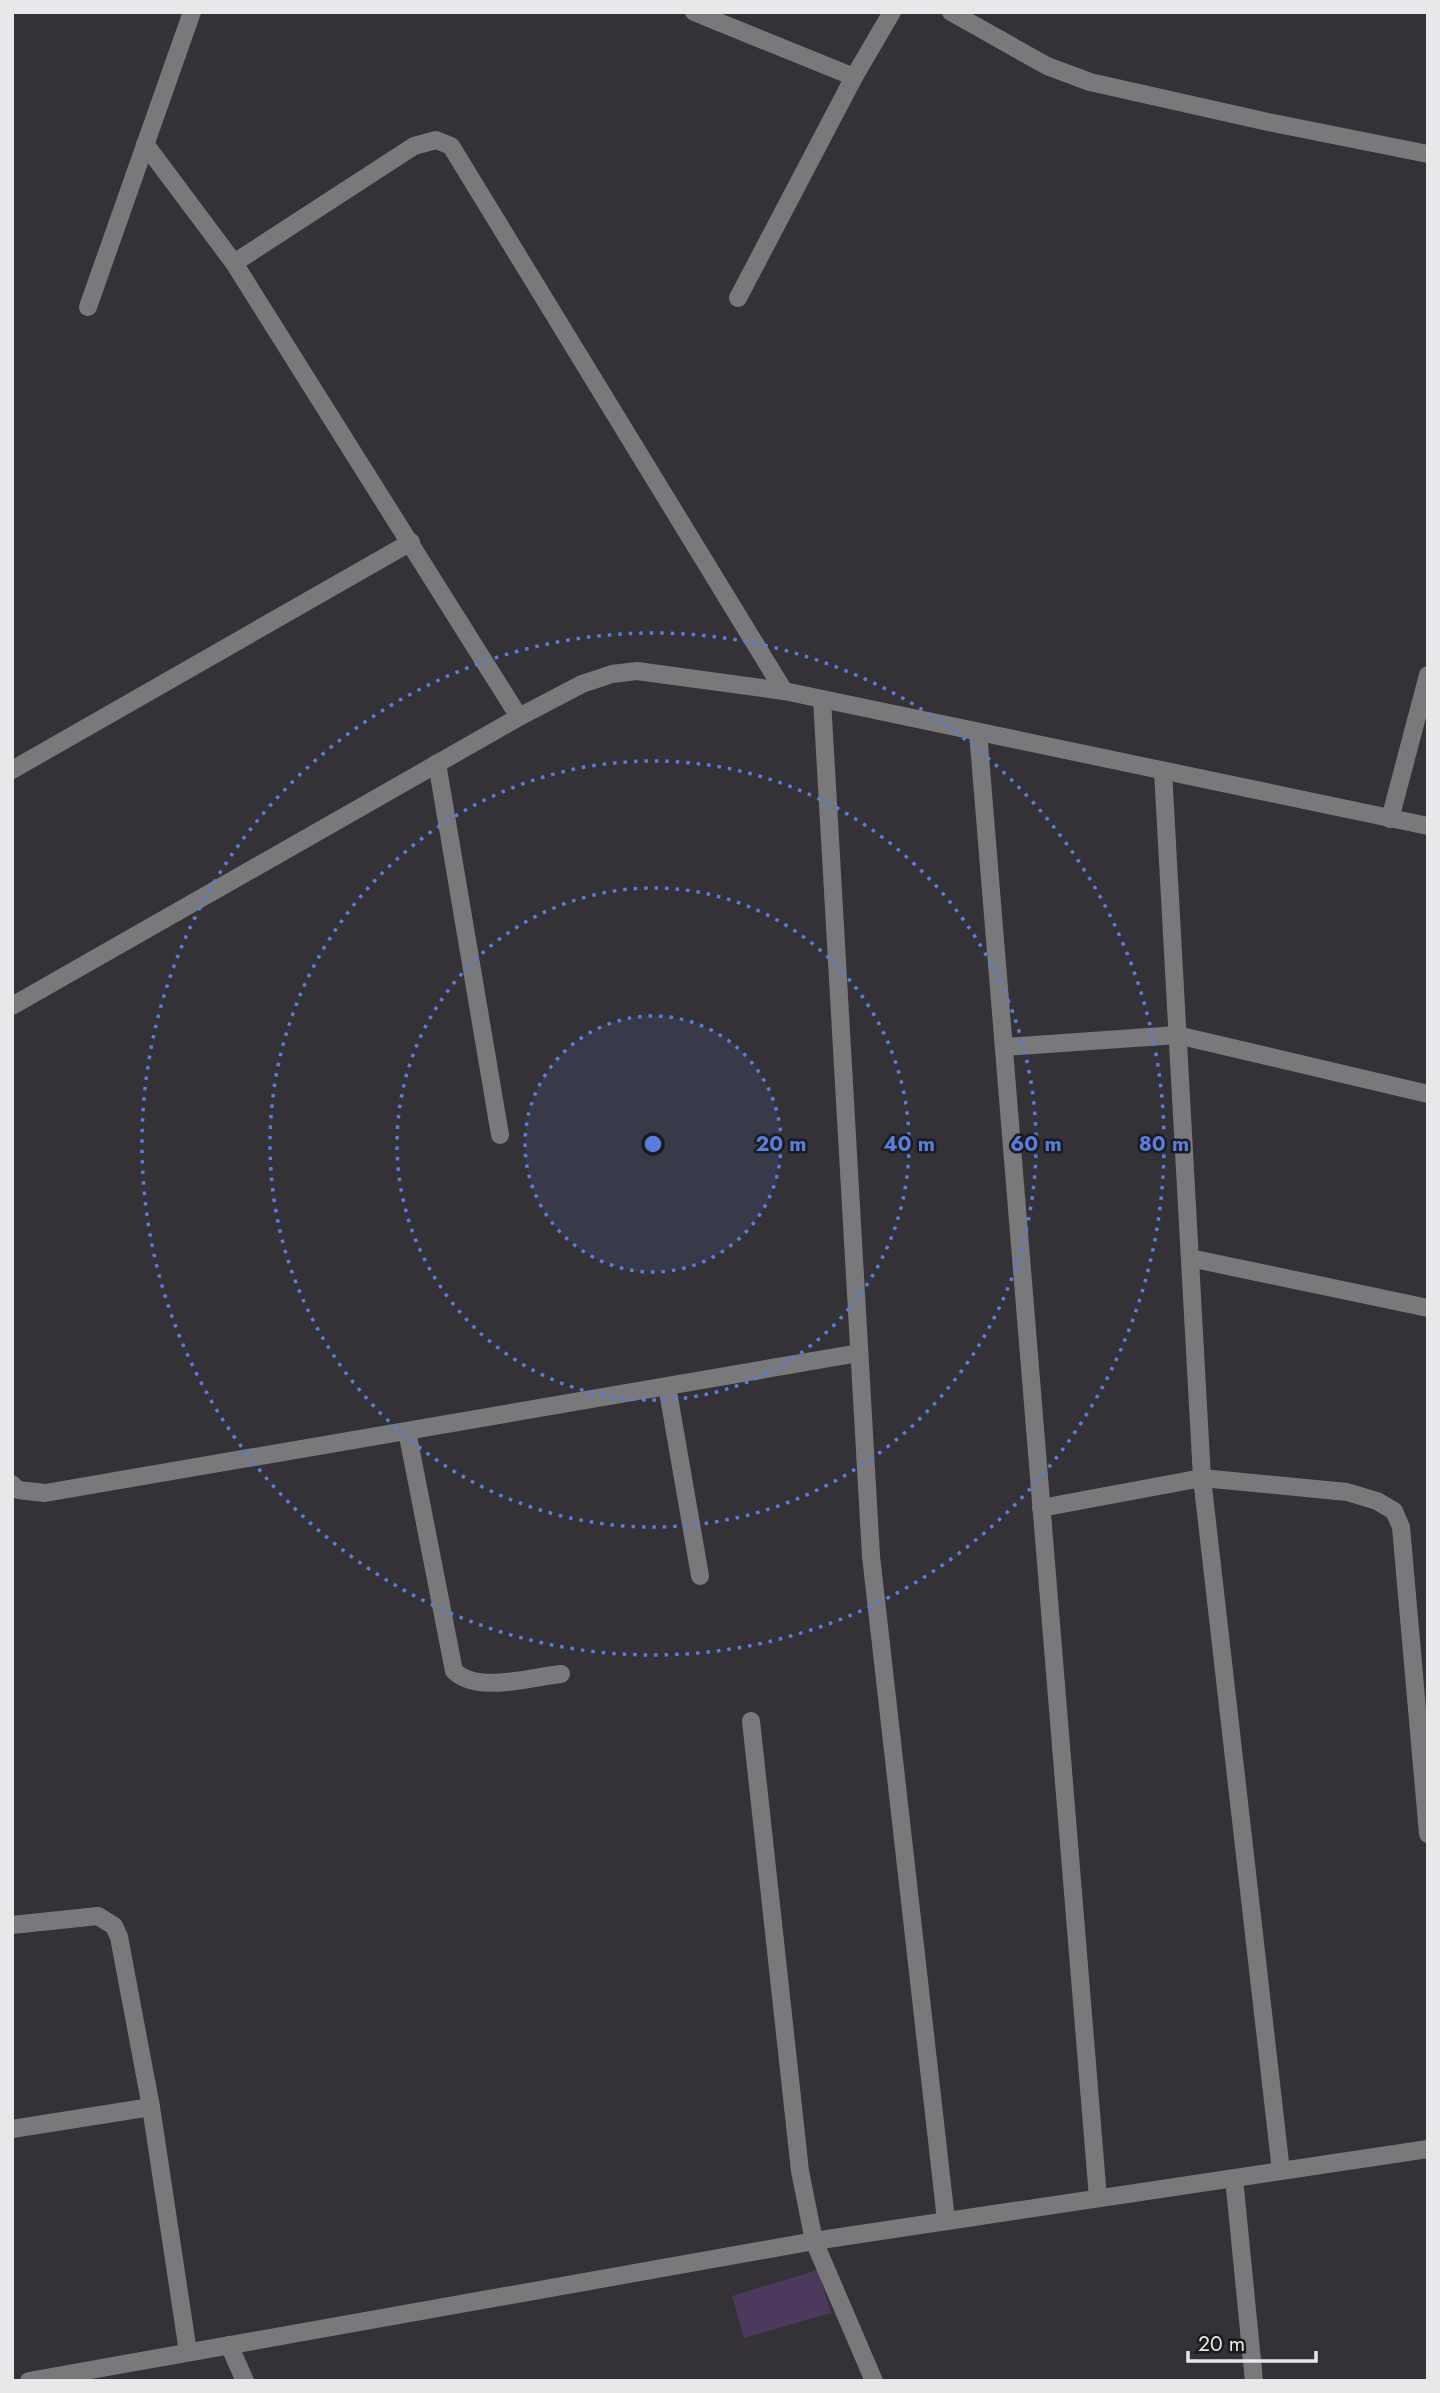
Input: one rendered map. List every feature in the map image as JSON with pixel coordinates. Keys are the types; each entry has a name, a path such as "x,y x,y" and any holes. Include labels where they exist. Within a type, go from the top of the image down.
{"street":[{"path":"88,307 192,12"},
{"path":"694,12 854,77"},
{"path":"738,298 854,77 892,12"},
{"path":"951,12 1048,66 1090,82 1428,154"},
{"path":"234,263 414,146 436,140 451,146 784,691"},
{"path":"145,144 234,263 519,717"},
{"path":"12,770 411,542"},
{"path":"12,1006 519,717 582,684 612,674 637,671 784,691 1428,827"},
{"path":"1390,818 1428,675"},
{"path":"822,699 871,1556 946,2220"},
{"path":"978,732 1098,2198"},
{"path":"437,763 500,1135"},
{"path":"1163,771 1202,1478 1281,2171"},
{"path":"1004,1047 1177,1035 1428,1094"},
{"path":"1190,1258 1428,1308"},
{"path":"12,1484 18,1490 45,1493 859,1353"},
{"path":"667,1386 700,1576"},
{"path":"407,1431 454,1671 464,1680 479,1683 561,1674"},
{"path":"1041,1508 1202,1478 1347,1492 1377,1501 1394,1511 1401,1527 1428,1834"},
{"path":"1409,1622 1428,1625"},
{"path":"751,1721 800,2171 814,2241 874,2381"},
{"path":"12,1925 98,1916 114,1926 120,1937 151,2107 188,2352"},
{"path":"12,2129 151,2107"},
{"path":"29,2381 814,2241 1428,2149"},
{"path":"1234,2178 1254,2381"},
{"path":"229,2345 245,2381"}],"building":[{"path":"818,2270 831,2313 744,2338 732,2296"}]}
